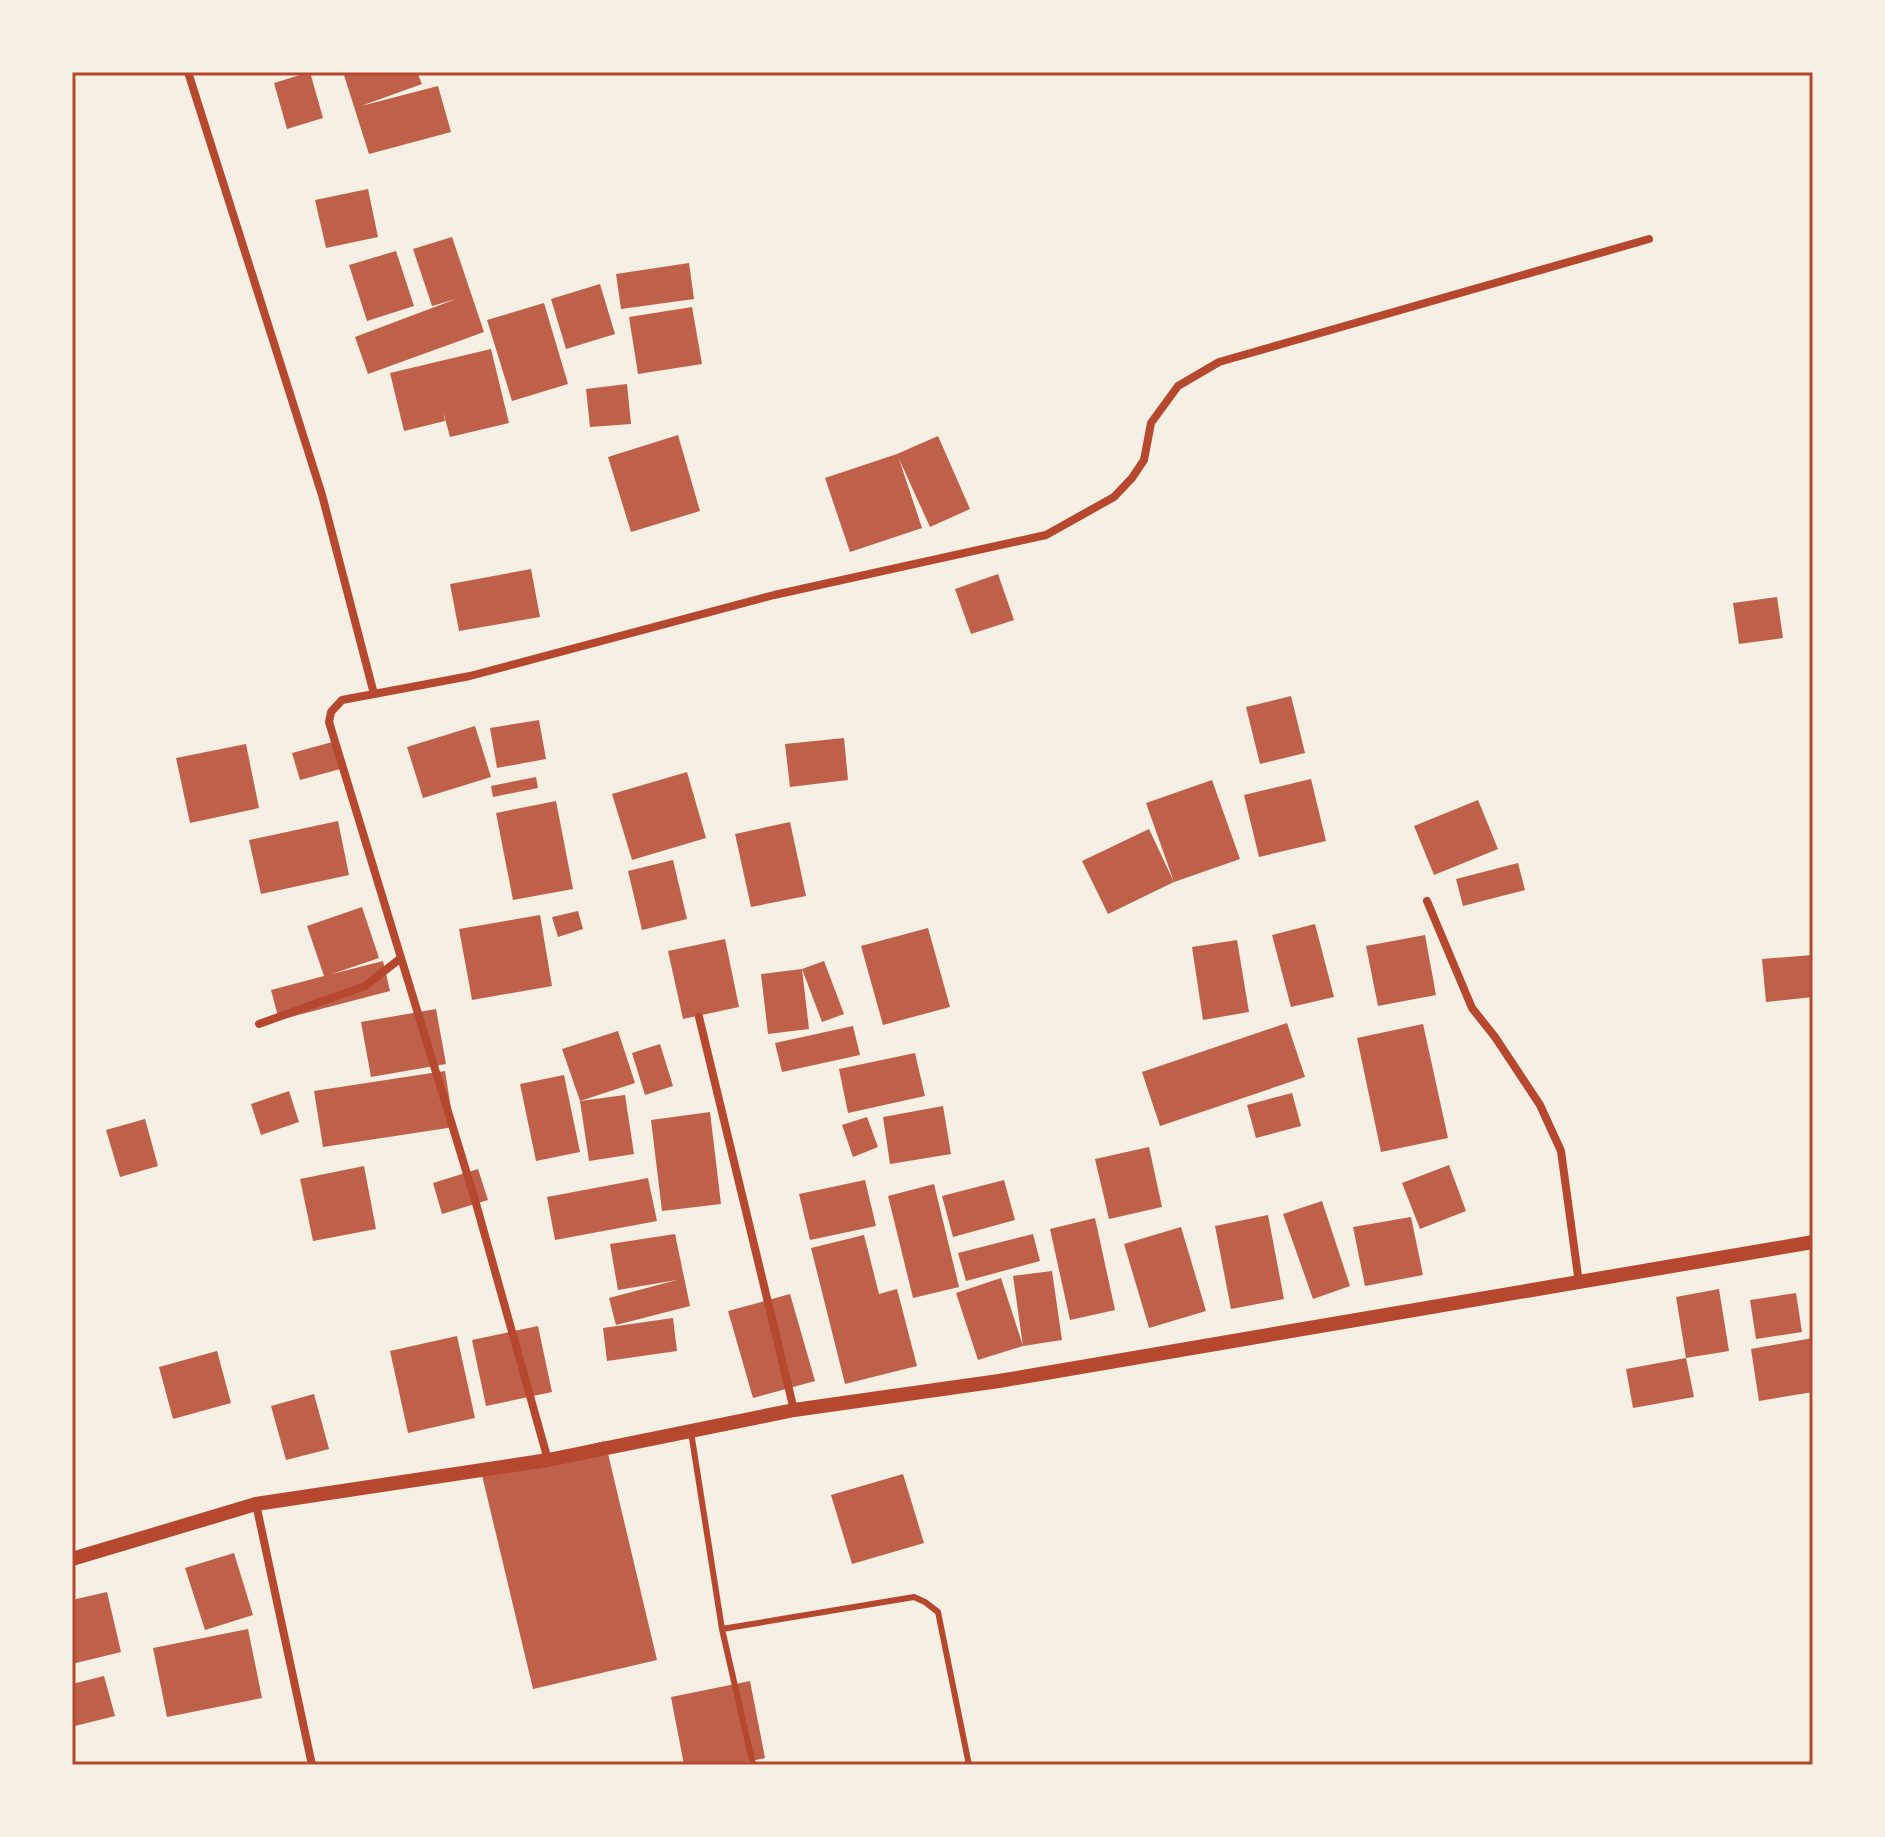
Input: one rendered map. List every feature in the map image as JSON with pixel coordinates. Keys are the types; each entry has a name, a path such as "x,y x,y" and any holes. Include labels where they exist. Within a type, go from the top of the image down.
{"street":[{"path":"188,72 322,495 374,694"},
{"path":"548,1460 475,1200 329,722 331,712 342,700 470,676 774,595 1046,535 1114,497 1144,460 1151,423 1178,386 1219,362 1649,239"},
{"path":"1427,901 1472,1008 1540,1105 1561,1151 1579,1283"},
{"path":"259,1024 365,986 401,958"},
{"path":"699,1017 794,1410"},
{"path":"72,1559 256,1504 548,1460 794,1410 999,1381 1813,1242"},
{"path":"256,1504 312,1765"}],"lane":[{"path":"691,1432 722,1629 753,1765"},
{"path":"722,1629 905,1598 914,1597 925,1602 938,1612 969,1765"}],"building":[{"path":"310,72 323,118 287,129 274,83"},
{"path":"343,72 417,72 422,84 361,106 438,86 451,132 369,154"},
{"path":"368,189 378,237 326,248 315,200"},
{"path":"452,237 484,332 368,374 355,337 456,299 432,306 413,249"},
{"path":"396,251 414,306 367,321 349,265"},
{"path":"689,263 694,299 621,309 616,274"},
{"path":"600,284 615,334 566,349 551,299"},
{"path":"544,303 568,384 512,401 487,320"},
{"path":"692,307 702,364 638,374 629,317"},
{"path":"491,349 509,423 450,437 443,411 445,421 404,431 390,373"},
{"path":"627,384 631,424 590,427 586,389"},
{"path":"678,435 700,511 631,532 608,457"},
{"path":"938,436 970,509 930,527 899,459 922,528 850,552 825,478 897,454"},
{"path":"531,569 540,617 459,631 450,584"},
{"path":"998,574 1014,620 971,634 955,589"},
{"path":"1777,597 1783,638 1739,644 1733,603"},
{"path":"1291,696 1305,753 1260,764 1246,707"},
{"path":"539,720 546,759 497,768 490,728"},
{"path":"475,726 491,777 423,798 407,747"},
{"path":"844,738 848,780 790,787 785,744"},
{"path":"336,741 344,768 300,780 292,753"},
{"path":"246,744 259,808 190,823 176,758"},
{"path":"687,772 706,838 632,860 612,794"},
{"path":"536,777 538,788 493,797 491,786"},
{"path":"1311,779 1326,841 1259,857 1244,795"},
{"path":"1212,780 1240,859 1174,882 1146,803"},
{"path":"1478,800 1498,849 1434,875 1414,826"},
{"path":"556,801 573,889 513,900 496,813"},
{"path":"338,821 349,875 261,894 249,840"},
{"path":"790,822 806,896 751,907 735,834"},
{"path":"1149,829 1174,882 1108,914 1082,861"},
{"path":"673,860 687,919 642,930 628,871"},
{"path":"1518,863 1525,890 1463,906 1456,879"},
{"path":"362,907 379,958 332,974 383,961 390,991 279,1020 271,990 324,976 307,926"},
{"path":"578,911 583,929 558,937 552,917"},
{"path":"540,915 552,986 472,1000 459,929"},
{"path":"1315,924 1334,997 1291,1007 1272,935"},
{"path":"928,928 950,1007 883,1025 861,946"},
{"path":"1425,935 1436,995 1378,1006 1366,946"},
{"path":"725,939 739,1007 683,1019 668,951"},
{"path":"1237,940 1249,1012 1203,1020 1192,947"},
{"path":"1813,955 1813,997 1766,1002 1762,959"},
{"path":"824,961 844,1014 822,1022 802,969"},
{"path":"802,969 809,1029 768,1034 761,974"},
{"path":"436,1009 446,1064 371,1077 361,1022"},
{"path":"1287,1023 1305,1077 1160,1126 1142,1072"},
{"path":"1423,1024 1448,1138 1381,1152 1357,1038"},
{"path":"853,1026 860,1055 782,1072 775,1043"},
{"path":"618,1031 635,1083 580,1101 562,1049"},
{"path":"660,1044 673,1086 645,1095 632,1053"},
{"path":"915,1053 925,1096 848,1113 839,1069"},
{"path":"445,1071 454,1127 323,1147 314,1091"},
{"path":"564,1075 580,1152 536,1161 520,1084"},
{"path":"289,1091 299,1122 261,1135 251,1104"},
{"path":"1292,1093 1301,1126 1256,1138 1247,1105"},
{"path":"625,1095 634,1154 589,1161 580,1101"},
{"path":"943,1106 951,1154 890,1164 883,1117"},
{"path":"710,1112 721,1204 662,1211 651,1120"},
{"path":"867,1117 878,1147 853,1157 842,1125"},
{"path":"145,1119 158,1166 120,1177 106,1130"},
{"path":"1149,1147 1162,1207 1109,1219 1095,1159"},
{"path":"1449,1165 1466,1211 1420,1229 1402,1183"},
{"path":"364,1166 376,1229 313,1241 300,1179"},
{"path":"478,1169 488,1200 442,1214 433,1183"},
{"path":"648,1178 657,1221 555,1240 547,1197"},
{"path":"865,1180 876,1226 810,1240 799,1194"},
{"path":"1004,1180 1015,1220 953,1237 942,1196"},
{"path":"934,1184 959,1287 913,1298 888,1196"},
{"path":"1322,1201 1350,1286 1313,1299 1283,1214"},
{"path":"1268,1215 1284,1299 1231,1309 1215,1226"},
{"path":"1411,1217 1423,1275 1365,1286 1353,1227"},
{"path":"1095,1218 1115,1310 1070,1320 1050,1229"},
{"path":"1181,1227 1206,1311 1149,1328 1124,1244"},
{"path":"675,1234 690,1306 616,1325 609,1298 677,1280 618,1290 610,1244"},
{"path":"1033,1234 1040,1261 966,1281 958,1253"},
{"path":"864,1235 879,1294 897,1289 917,1366 845,1384 811,1248"},
{"path":"1052,1271 1062,1340 1023,1346 1013,1276"},
{"path":"1001,1278 1023,1346 978,1360 956,1293"},
{"path":"1719,1289 1729,1351 1686,1358 1676,1297"},
{"path":"1796,1293 1802,1332 1756,1339 1750,1300"},
{"path":"790,1294 815,1381 753,1398 728,1311"},
{"path":"673,1318 677,1351 607,1361 603,1328"},
{"path":"538,1326 552,1392 486,1406 472,1340"},
{"path":"457,1336 475,1418 408,1433 390,1351"},
{"path":"1813,1338 1813,1392 1759,1401 1751,1349"},
{"path":"217,1351 231,1403 173,1419 159,1367"},
{"path":"1686,1358 1694,1397 1633,1408 1626,1369"},
{"path":"314,1394 329,1449 286,1460 271,1406"},
{"path":"605,1441 657,1660 533,1689 481,1471"},
{"path":"903,1474 924,1543 852,1564 831,1495"},
{"path":"234,1553 253,1615 205,1630 185,1568"},
{"path":"107,1592 121,1652 72,1664 72,1600"},
{"path":"248,1629 262,1698 167,1717 153,1648"},
{"path":"104,1676 115,1716 75,1726 72,1684"},
{"path":"750,1681 765,1758 732,1765 684,1765 671,1697"}]}
